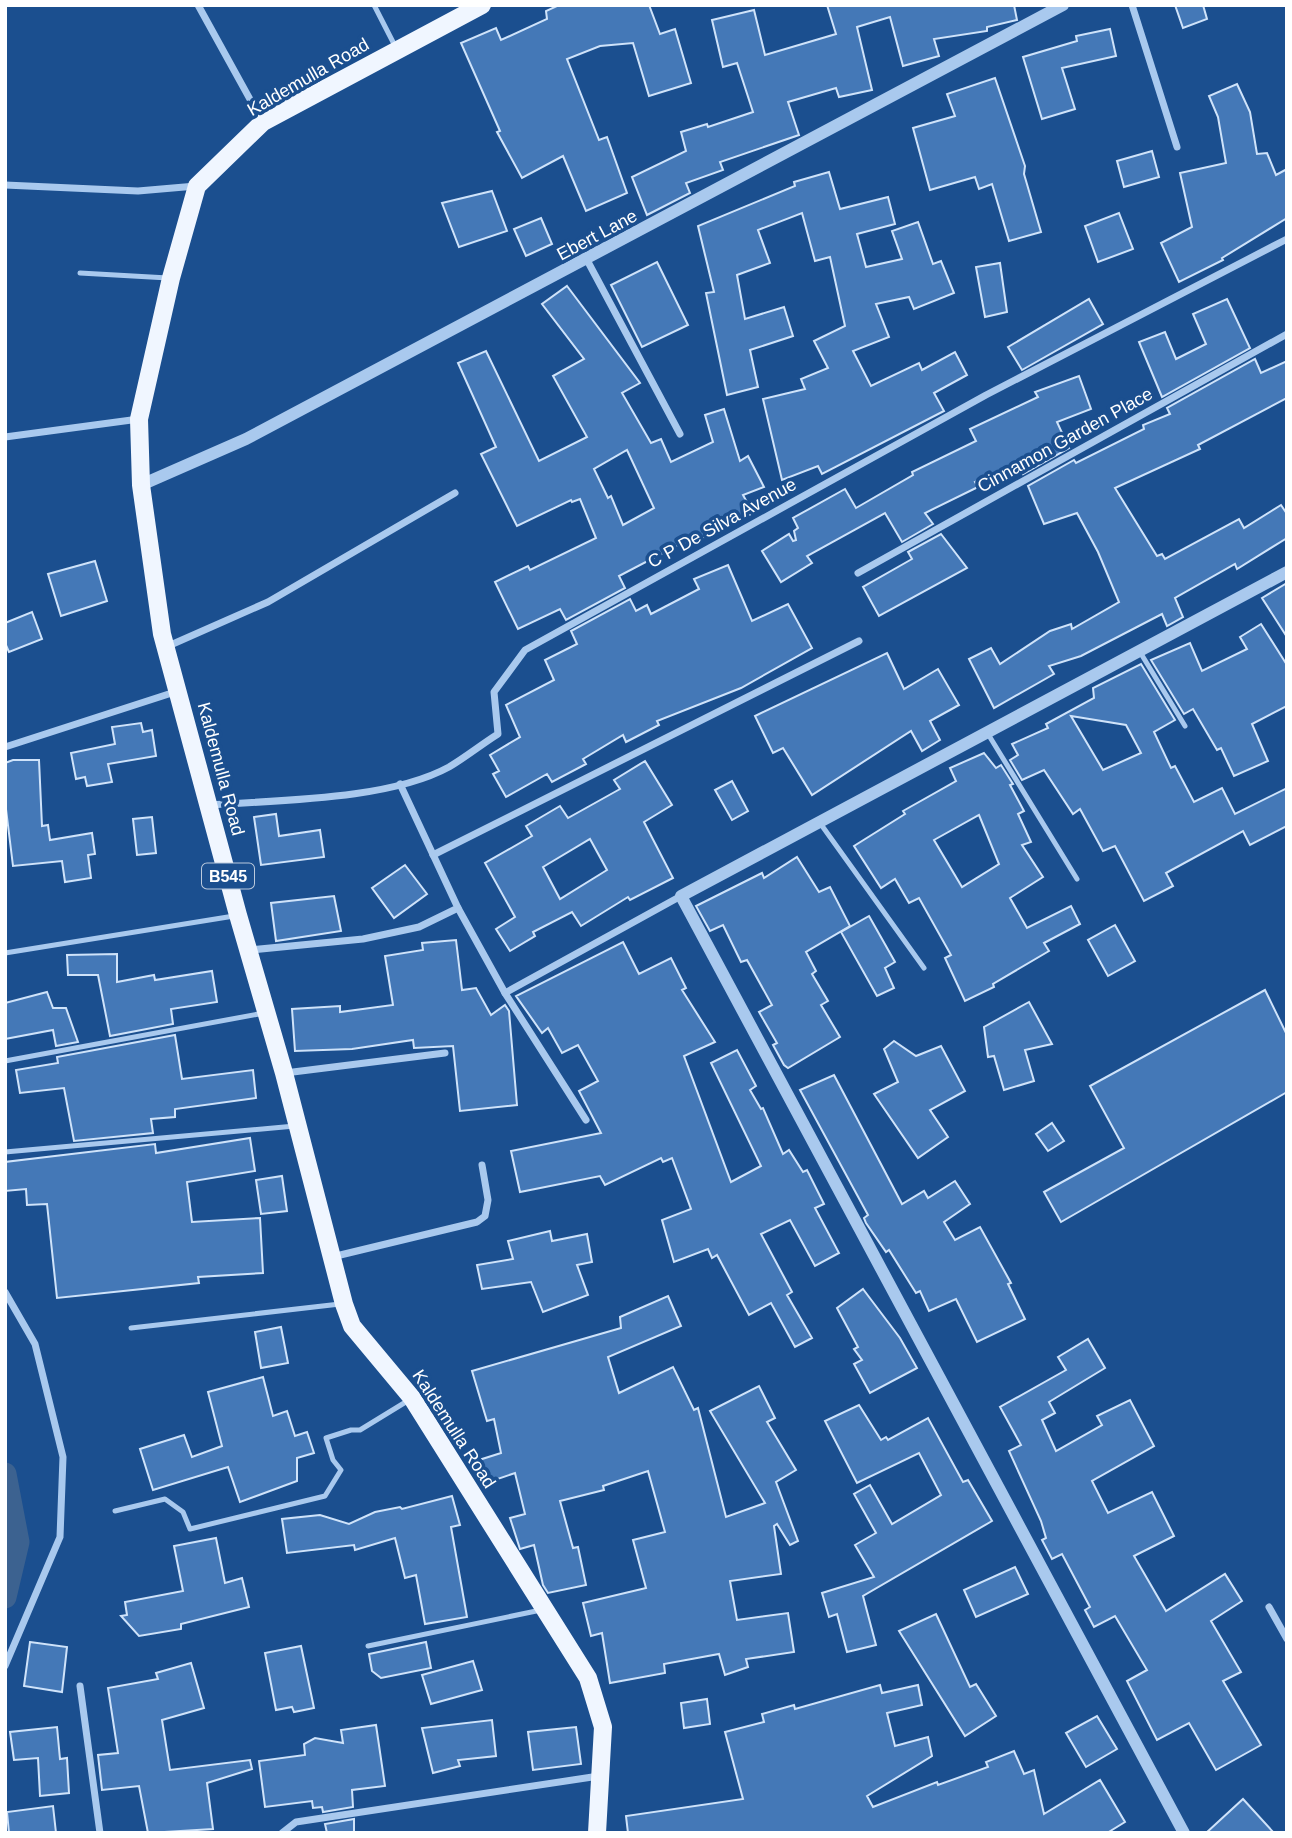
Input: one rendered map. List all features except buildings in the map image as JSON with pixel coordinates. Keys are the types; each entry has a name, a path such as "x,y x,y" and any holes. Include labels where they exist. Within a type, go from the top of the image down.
{"main road":[{"name":"Kaldemulla Road","path":"482,5 262,122 197,186 171,278 139,419 141,485 166,647 237,915 284,1073 344,1304 352,1326 412,1398 588,1678 603,1727 597,1833"}],"street":[{"path":"198,5 262,122"},
{"name":"Ebert Lane","path":"141,485 246,439 1063,5"},
{"path":"1132,5 1177,147"},
{"path":"5,185 138,191 197,186"},
{"name":"C P De Silva Avenue","path":"209,805 334,795 400,784 447,768 498,733 494,692 525,650 986,395 1287,239"},
{"path":"587,260 680,434"},
{"name":"Cinnamon Garden Place","path":"858,573 1287,334"},
{"path":"5,437 139,419"},
{"path":"166,647 268,602 454,493"},
{"path":"505,993 818,820 988,734 1287,572"},
{"path":"433,855 859,641"},
{"path":"5,747 178,691"},
{"path":"400,784 458,908 505,993 586,1120"},
{"path":"681,896 1184,1833"},
{"path":"249,950 363,939 419,927 458,908"},
{"path":"284,1073 445,1053"},
{"path":"332,1257 477,1222 485,1216 488,1200 482,1165"},
{"path":"5,1292 35,1344 63,1457 60,1537 5,1666"},
{"path":"1269,1607 1287,1639"},
{"path":"80,1686 100,1833"},
{"path":"282,1833 296,1822 601,1776"}],"lane":[{"path":"374,5 398,51"},
{"path":"80,273 171,278"},
{"path":"1140,652 1185,726"},
{"path":"988,734 1077,879"},
{"path":"818,820 924,968"},
{"path":"5,953 237,915"},
{"path":"5,1061 266,1012"},
{"path":"5,1152 298,1126"},
{"path":"131,1328 344,1304"},
{"path":"115,1511 165,1499 183,1512 190,1529 325,1496 341,1470 333,1460 326,1438 360,1430 412,1398"},
{"path":"368,1646 544,1609"}],"waterway":[{"path":"5,1474 18,1542 5,1597"}]}
